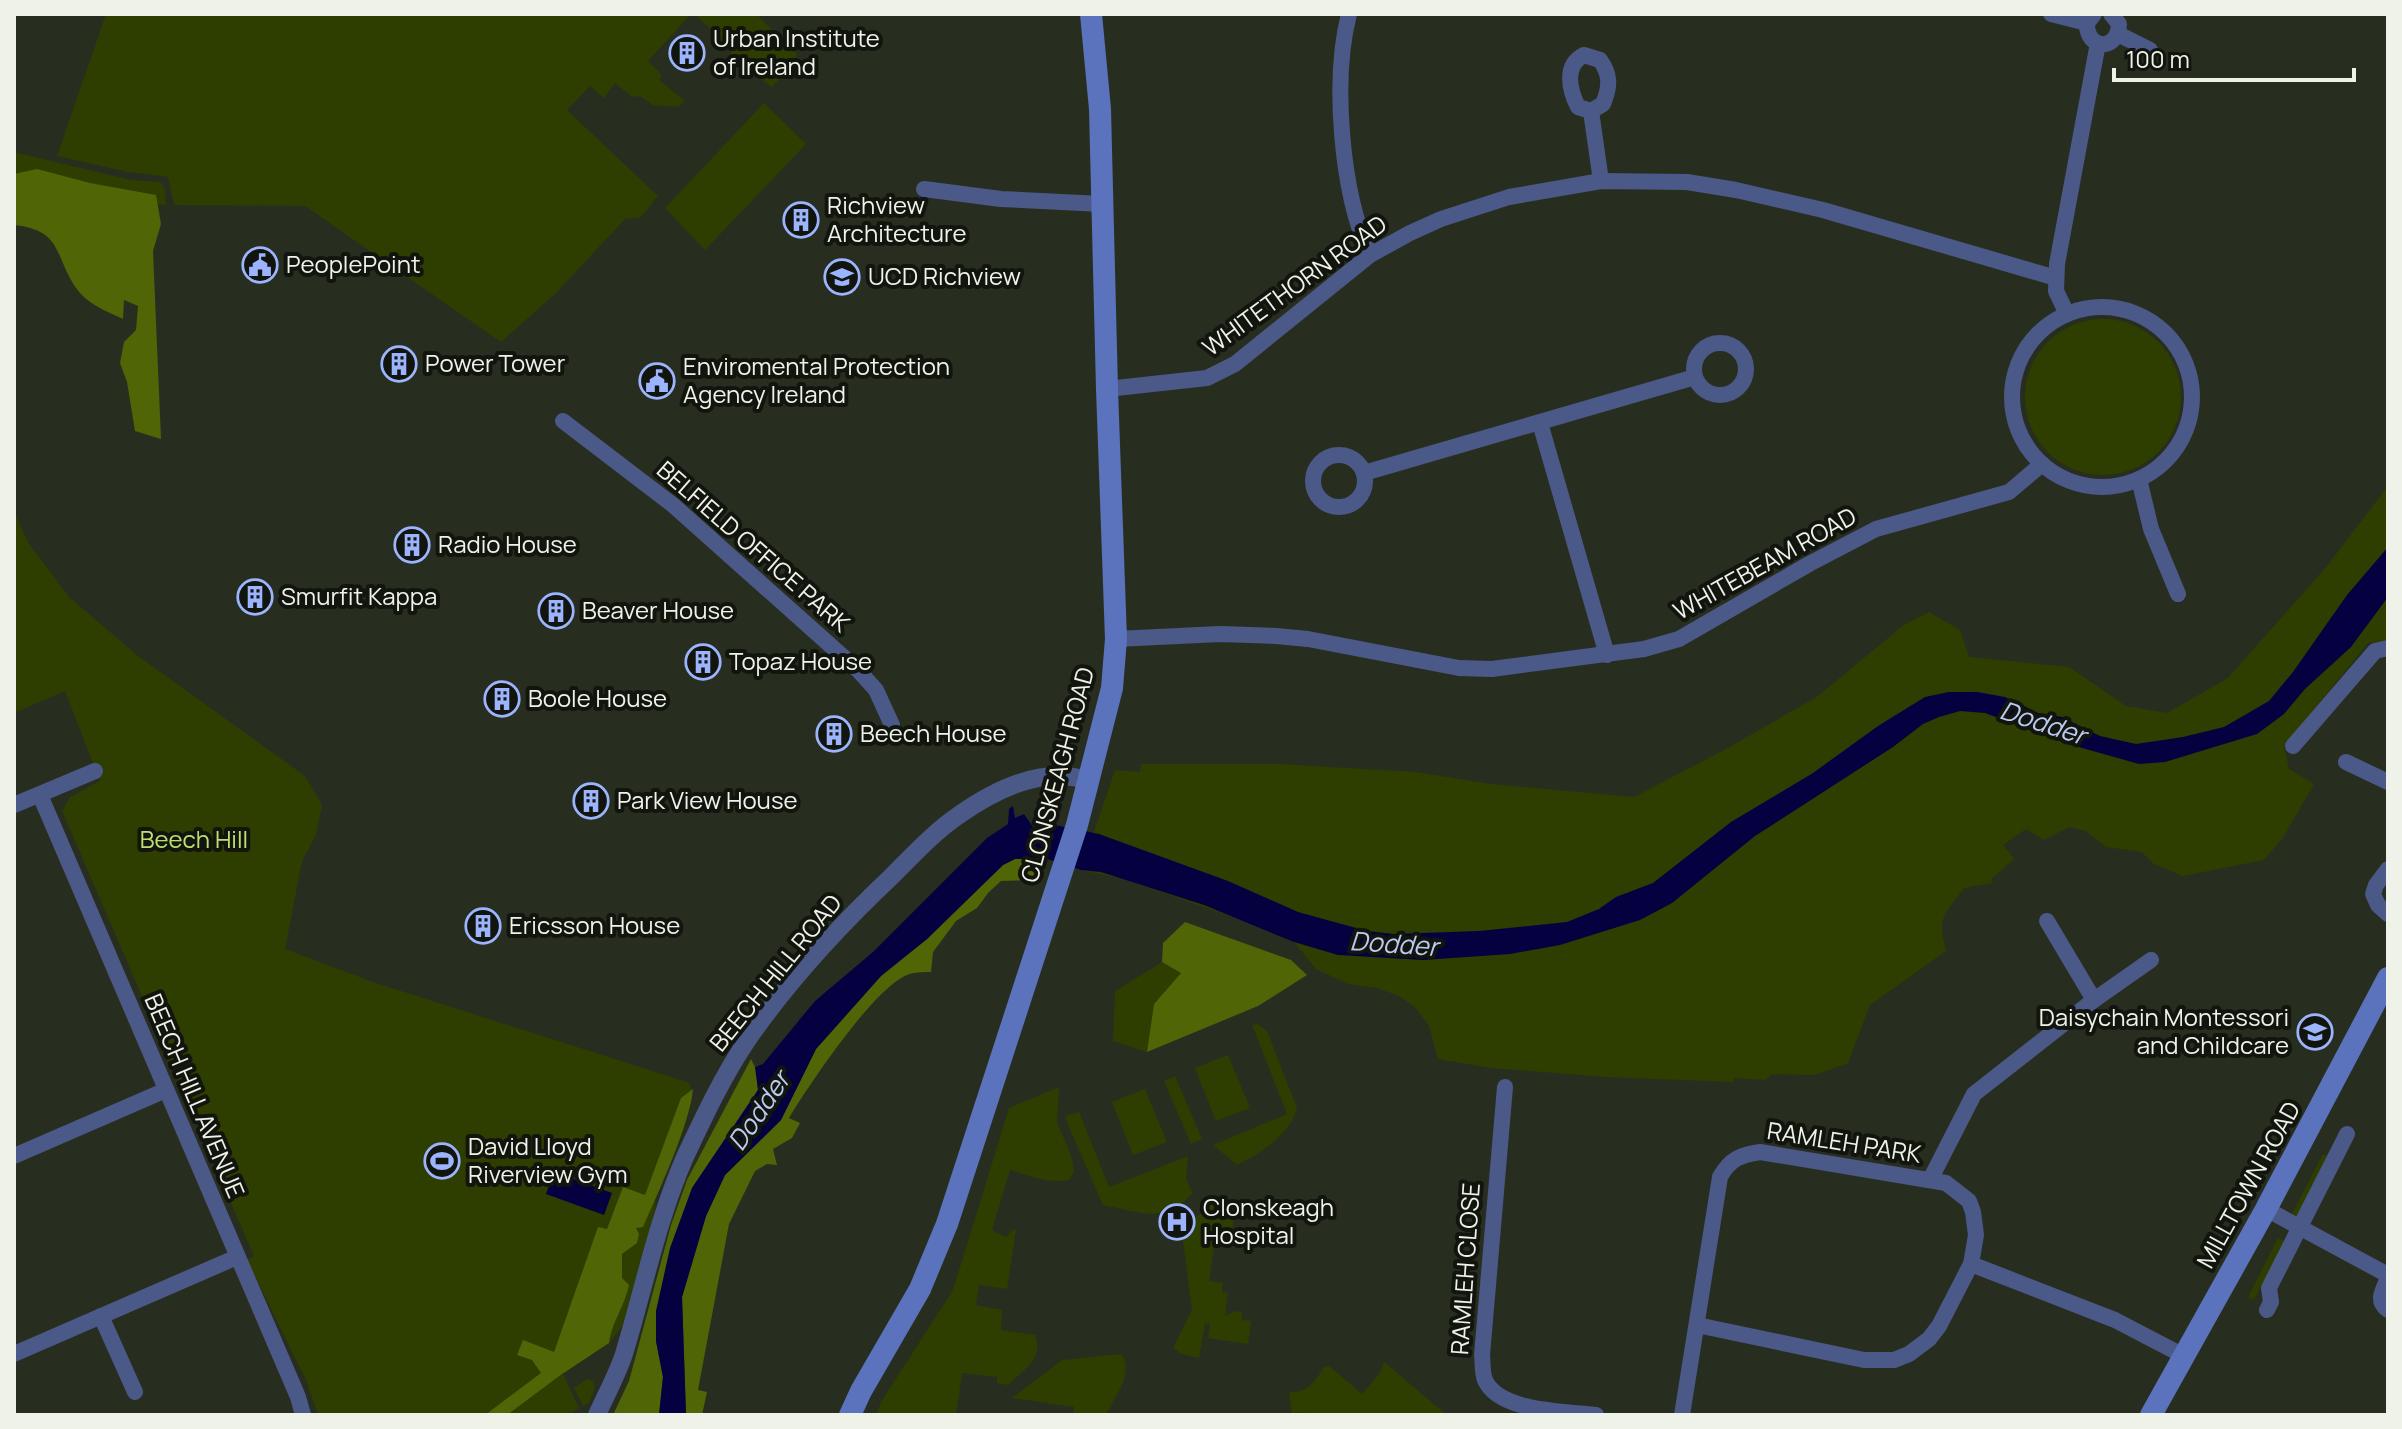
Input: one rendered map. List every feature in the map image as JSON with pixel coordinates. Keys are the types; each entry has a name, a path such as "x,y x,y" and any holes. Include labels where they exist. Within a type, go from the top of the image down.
{"main road":[{"name":"CLONSKEAGH ROAD","path":"850,1415 933,1261 1077,825 1112,688 1116,639 1100,109 1091,14"},
{"name":"MILLTOWN ROAD","path":"2151,1415 2266,1209 2388,978"}],"street":[{"path":"1349,14 1342,84 1343,136 1349,190 1370,255"},
{"path":"2051,14 2091,18 2087,33 2098,43"},
{"path":"2098,43 2112,41 2118,34 2119,24 2114,15"},
{"path":"2118,34 2150,50"},
{"path":"2067,314 2056,291 2057,264 2098,43"},
{"path":"1591,111 1601,181"},
{"name":"WHITETHORN ROAD","path":"1107,389 1196,379 1218,372 1247,354 1370,255 1441,219 1509,197 1601,181 1687,182 1736,190 1823,210 2056,278"},
{"path":"924,189 1001,199 1102,204"},
{"path":"2094,307 2122,309 2148,319 2170,337 2185,361 2192,388 2186,429 2180,442 2162,464 2139,479 2114,486 2088,486 2064,478 2042,464 2017,427 2013,382 2020,360 2031,341 2047,325 2067,314 2094,307"},
{"path":"1364,473 1695,377"},
{"name":"BELFIELD OFFICE PARK","path":"563,421 673,505 858,670 876,690 892,725"},
{"path":"1540,423 1607,655"},
{"name":"WHITEBEAM ROAD","path":"1116,639 1220,634 1276,636 1472,669 1508,668 1644,649 1679,639 1876,529 2009,492 2042,464"},
{"path":"2139,479 2151,529 2178,594"},
{"path":"2293,746 2375,651 2388,648"},
{"path":"2346,762 2388,782"},
{"path":"14,805 95,771"},
{"name":"BEECH HILL ROAD","path":"597,1415 623,1356 656,1234 685,1158 722,1080 775,1004 850,916 930,838 960,814 1022,782 1041,777 1073,775 1089,781"},
{"name":"BEECH HILL AVENUE","path":"40,795 298,1397 303,1415"},
{"path":"2388,869 2373,894 2378,905 2388,914"},
{"path":"2047,921 2094,1000"},
{"name":"RAMLEH PARK","path":"1930,1180 1974,1094 2094,1000 2151,960"},
{"name":"RAMLEH CLOSE","path":"1505,1087 1482,1355 1483,1378 1492,1391 1510,1403 1596,1415"},
{"path":"14,1156 166,1090"},
{"path":"2267,1310 2271,1302 2269,1288 2347,1134"},
{"name":"RAMLEH PARK","path":"1682,1415 1720,1177 1727,1164 1740,1155 1760,1152 1946,1183 1969,1201 1976,1235 1971,1264 1955,1298 1929,1339 1909,1354 1894,1360 1864,1360 1697,1325"},
{"path":"2266,1209 2388,1276 2380,1297 2388,1310"},
{"path":"14,1354 237,1257"},
{"path":"1971,1264 2115,1320 2184,1356"},
{"path":"101,1316 135,1392"}],"green space":[{"path":"106,14 691,14 648,61 662,75 659,80 685,101 678,107 653,105 640,96 632,97 615,83 604,98 590,86 567,110 658,196 641,217 625,219 555,294 501,342 305,206 174,205 168,177 128,172 57,156"},
{"path":"694,14 756,14 797,54 790,68 772,87 729,57 733,49"},
{"path":"764,103 806,144 705,250 665,208"},
{"path":"14,152 131,180 160,182 165,188 166,205 14,198"},
{"path":"37,169 156,195 161,224 153,251 161,439 135,431 127,382 120,363 124,342 136,330 138,306 124,300 123,319 91,303 76,288 49,239 41,232 14,225 14,174"},
{"path":"2103,319 2133,325 2158,342 2175,367 2181,397 2175,427 2158,452 2133,469 2103,475 2073,469 2048,452 2031,427 2025,397 2031,367 2048,342 2073,325"},
{"path":"2388,486 2388,641 2368,643 2284,746 2289,769 2314,784 2282,839 2264,860 2183,876 2154,864 2142,852 2106,847 2086,831 2069,827 2044,840 2026,829 2003,845 2014,859 1991,879 1992,883 1964,888 1947,911 1942,923 1946,951 1870,1005 1848,1063 1815,1075 1771,1074 1766,1080 1734,1078 1734,1082 1605,1077 1491,1068 1438,1059 1429,1026 1415,1007 1399,996 1377,988 1348,984 1316,969 1294,942 1258,926 1124,879 1081,870 1115,770 1140,772 1141,764 1280,764 1415,772 1491,784 1634,797 1818,696 1905,624 1929,612 1960,630 1969,657 2069,667 2126,706 2167,713 2228,678 2327,566"},
{"name":"David Lloyd Riverview Gym","path":"14,512 29,544 70,598 138,656 305,776 322,805 316,835 302,861 285,949 376,983 690,1083 692,1101 655,1199 656,1206 623,1325 609,1343 563,1374 579,1408 568,1415 318,1415 307,1382 247,1260 254,1256 62,811 70,797 100,781 65,691 14,713"},
{"path":"1044,858 1037,880 1001,881 977,908 956,921 933,952 931,972 907,975 877,999 843,1039 798,1103 789,1118 800,1123 792,1138 773,1149 777,1165 767,1164 755,1171 729,1224 698,1390 707,1392 702,1415 686,1415 682,1297 706,1216 725,1175 781,1120 816,1049 881,976 927,939 1003,865 1015,859"},
{"path":"1185,922 1291,960 1307,975 1258,1006 1147,1052 1154,1004 1181,973 1162,962 1163,943"},
{"path":"1162,962 1182,972 1154,1004 1147,1052 1113,1041 1115,991"},
{"path":"1257,1024 1267,1031 1297,1108 1281,1135 1237,1165 1213,1145 1287,1114 1252,1025"},
{"path":"1228,1055 1250,1108 1216,1121 1195,1068"},
{"path":"751,1059 757,1071 758,1090 692,1188 656,1341 663,1377 659,1415 613,1415 629,1381 671,1225 687,1180"},
{"path":"1175,1076 1202,1139 1191,1144 1164,1081"},
{"path":"1059,1087 1057,1122 1072,1158 1074,1172 1069,1180 1054,1181 1010,1170 992,1230 1006,1237 1013,1229 1016,1230 1007,1289 979,1285 976,1305 1002,1310 1001,1330 1035,1335 1035,1357 1008,1385 997,1383 997,1377 962,1373 956,1415 876,1415 881,1402 953,1290 1009,1108"},
{"path":"693,1089 686,1121 665,1178 643,1227 636,1228 639,1234 637,1243 622,1254 622,1278 629,1285 609,1343 507,1415 485,1415 541,1373 532,1360 517,1355 523,1340 554,1352 598,1227 607,1229 623,1187 645,1195 681,1098"},
{"path":"1145,1089 1167,1142 1133,1155 1112,1102"},
{"path":"1079,1112 1109,1187 1188,1156 1186,1179 1193,1193 1182,1203 1161,1213 1140,1213 1103,1205 1066,1120 1066,1116"},
{"path":"2323,1154 2329,1157 2297,1217 2291,1216"},
{"path":"1225,1198 1236,1209 1232,1229 1216,1231 1209,1281 1223,1283 1222,1292 1228,1293 1225,1316 1235,1311 1242,1312 1242,1320 1251,1321 1248,1344 1208,1338 1210,1324 1205,1323 1199,1358 1173,1348 1192,1310 1183,1241 1188,1227 1198,1215"},
{"path":"2278,1238 2285,1241 2284,1244 2254,1300 2248,1297"},
{"path":"1121,1354 1125,1361 1125,1377 1106,1415 1074,1415 1074,1407 1012,1398 1062,1360"},
{"path":"1384,1362 1447,1415 1320,1415 1299,1412 1292,1415 1289,1392 1309,1386 1323,1368 1329,1366 1362,1394 1380,1373"},
{"path":"587,1379 593,1381 595,1387 589,1403 583,1406 574,1388"}],"water":[{"name":"Dodder","path":"2388,547 2388,597 2351,647 2305,689 2284,714 2257,734 2165,762 2139,764 2068,744 1985,713 1960,711 1939,717 1923,724 1893,747 1755,836 1672,903 1640,920 1560,945 1510,954 1423,960 1338,955 1294,942 1204,905 1101,872 1081,870 1044,858 1015,859 1003,865 927,939 881,976 816,1049 781,1120 725,1175 706,1216 682,1297 686,1415 659,1415 663,1377 656,1341 656,1311 670,1248 692,1188 758,1090 755,1067 763,1064 815,1001 873,952 987,838 1008,824 1009,809 1013,806 1015,818 1024,814 1033,827 1040,822 1099,834 1228,881 1298,912 1367,931 1394,934 1479,931 1567,922 1599,909 1616,897 1653,883 1731,822 1813,773 1925,697 1949,692 1977,692 2005,697 2038,713 2062,717 2100,736 2136,744 2224,727 2269,701 2347,595"},
{"path":"554,1172 612,1193 604,1215 546,1194"}],"place":[{"name":"Urban Institute of Ireland","path":"687,53"},
{"name":"Richview Architecture","path":"801,220"},
{"name":"PeoplePoint","path":"260,265"},
{"name":"UCD Richview","path":"842,277"},
{"name":"Power Tower","path":"399,364"},
{"name":"Enviromental Protection Agency Ireland","path":"657,381"},
{"name":"Radio House","path":"412,545"},
{"name":"Smurfit Kappa","path":"255,597"},
{"name":"Beaver House","path":"556,611"},
{"name":"Topaz House","path":"703,662"},
{"name":"Boole House","path":"502,699"},
{"name":"Beech House","path":"834,734"},
{"name":"Park View House","path":"591,801"},
{"name":"Ericsson House","path":"483,926"},
{"name":"Daisychain Montessori and Childcare","path":"2315,1032"},
{"name":"David Lloyd Riverview Gym","path":"442,1161"},
{"name":"Clonskeagh Hospital","path":"1177,1222"}],"park label":[{"name":"Beech Hill","path":"194,840"}]}
